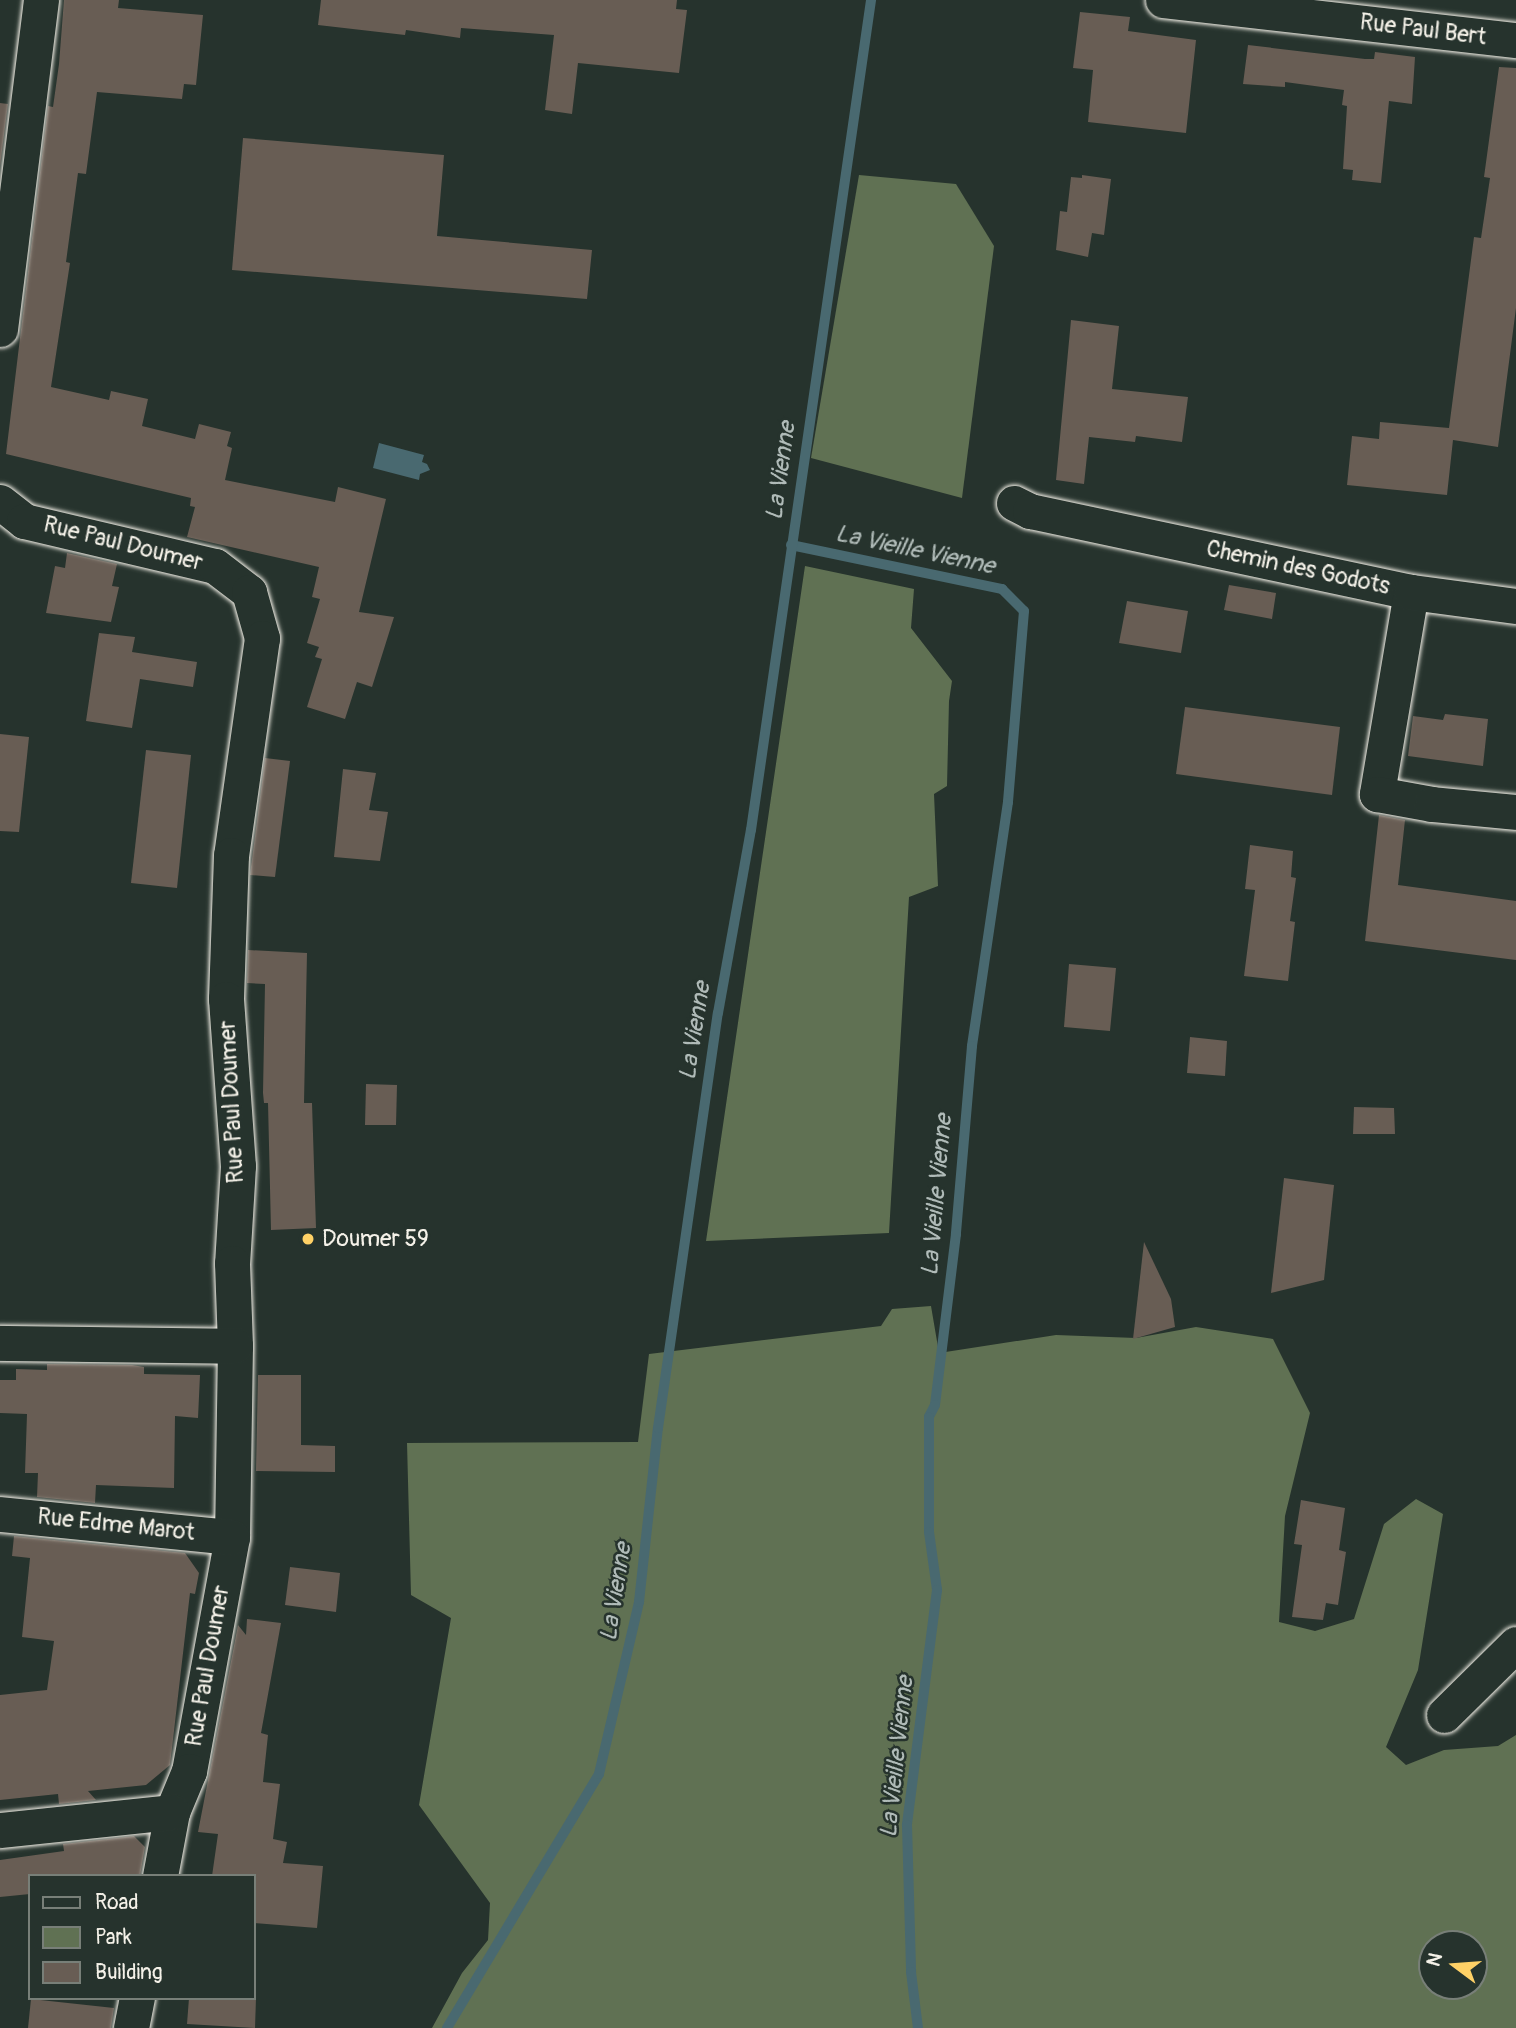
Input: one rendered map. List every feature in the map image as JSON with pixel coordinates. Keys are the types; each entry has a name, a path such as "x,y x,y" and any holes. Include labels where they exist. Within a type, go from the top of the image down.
{"street":[{"path":"0,329 3,287 41,0"},
{"name":"Rue Paul Bert","path":"1163,0 1516,40"},
{"name":"Rue Paul Doumer","path":"0,502 24,521 215,566 249,592 262,638 231,855 226,999 238,1166 232,1263 235,1346 232,1537 189,1771 172,1812 160,1874"},
{"name":"Chemin des Godots","path":"1014,503 1030,511 1410,592 1377,794 1432,804 1516,812"},
{"path":"1410,592 1516,606"},
{"path":"0,1343 235,1346"},
{"name":"Rue Edme Marot","path":"0,1514 232,1537"},
{"path":"1444,1715 1516,1644"},
{"path":"0,1830 172,1812"},
{"path":"131,2028 137,2000"}],"green space":[{"path":"859,175 956,184 994,246 962,498 811,458"},
{"path":"805,566 914,589 911,628 952,681 947,786 934,794 938,886 909,897 889,1233 706,1241"},
{"path":"931,1306 939,1353 1056,1335 1136,1338 1196,1327 1273,1339 1310,1413 1285,1516 1279,1622 1315,1631 1354,1619 1384,1524 1416,1499 1443,1514 1418,1670 1386,1747 1406,1765 1444,1750 1498,1746 1516,1735 1516,2028 432,2028 462,1973 488,1940 490,1903 419,1805 451,1618 411,1595 407,1443 638,1442 649,1354 881,1326 892,1309"}],"water":[{"path":"379,443 424,455 422,462 427,464 430,470 420,474 419,480 373,468"}],"building":[{"path":"64,0 119,0 118,8 203,15 196,85 184,84 182,99 97,92 86,174 78,173 66,262 70,263 51,387 109,400 111,391 148,399 142,426 195,439 199,424 231,432 227,446 232,448 225,480 335,502 338,487 386,499 359,612 394,617 372,687 357,682 345,719 307,707 322,659 315,657 319,647 307,643 320,599 312,597 319,567 187,537 195,507 190,506 191,498 6,454 48,106 53,107 59,64"},
{"path":"321,0 677,0 676,9 687,10 679,73 578,63 572,114 545,110 554,35 461,28 460,38 406,30 405,35 318,25"},
{"path":"1080,12 1130,17 1128,31 1196,40 1186,133 1088,122 1093,70 1073,68"},
{"path":"1248,45 1365,59 1374,59 1375,52 1415,57 1412,104 1389,101 1381,183 1352,180 1353,170 1343,169 1347,106 1342,105 1344,90 1285,82 1285,87 1243,84"},
{"path":"1499,67 1516,68 1516,308 1498,447 1453,440 1447,495 1347,485 1352,436 1379,439 1380,422 1449,428 1474,237 1481,238 1490,178 1484,177"},
{"path":"0,103 8,104 0,166"},
{"path":"243,138 444,155 437,236 592,250 587,299 232,270"},
{"path":"1082,175 1111,179 1104,235 1092,233 1088,257 1056,250 1060,211 1067,212 1071,177 1082,178"},
{"path":"1071,320 1119,326 1112,389 1188,397 1182,442 1136,436 1135,442 1089,437 1084,484 1056,480"},
{"path":"67,553 117,564 112,586 119,587 111,622 46,613 55,566 65,568"},
{"path":"1229,585 1276,593 1272,619 1224,610"},
{"path":"1127,601 1188,611 1181,653 1119,643"},
{"path":"99,633 135,637 132,652 197,662 193,687 140,679 132,728 86,721"},
{"path":"1185,707 1340,727 1332,795 1176,774"},
{"path":"1445,714 1488,719 1483,766 1408,756 1413,716 1443,720"},
{"path":"0,734 29,737 19,832 0,831"},
{"path":"146,750 191,755 177,888 131,883"},
{"path":"265,758 290,761 275,877 250,875"},
{"path":"343,769 376,773 369,810 388,812 380,861 334,857"},
{"path":"1379,815 1405,820 1398,885 1516,901 1516,960 1365,941"},
{"path":"1250,845 1293,851 1291,877 1296,878 1290,921 1295,922 1288,981 1244,976 1255,890 1245,889"},
{"path":"248,950 307,953 304,1103 312,1103 316,1228 271,1230 268,1103 264,1103 263,1093 265,984 247,983"},
{"path":"1069,964 1116,968 1110,1031 1064,1027"},
{"path":"1190,1037 1227,1041 1225,1076 1187,1073"},
{"path":"366,1084 397,1085 396,1125 365,1125"},
{"path":"1354,1107 1394,1108 1395,1134 1353,1134"},
{"path":"1284,1178 1334,1185 1324,1280 1271,1293"},
{"path":"1144,1242 1171,1299 1175,1327 1133,1339"},
{"path":"47,1364 132,1365 144,1367 144,1374 200,1375 198,1418 175,1416 174,1488 96,1485 95,1503 37,1497 38,1473 25,1473 27,1414 0,1413 0,1380 16,1380 16,1369 47,1370"},
{"path":"258,1375 301,1375 301,1445 335,1446 335,1472 256,1471"},
{"path":"1301,1500 1345,1508 1339,1550 1346,1552 1338,1605 1326,1603 1323,1620 1292,1617 1302,1545 1294,1544"},
{"path":"14,1536 185,1553 199,1573 195,1594 190,1593 170,1765 146,1785 88,1791 96,1800 59,1804 58,1794 0,1800 0,1695 47,1690 54,1641 22,1637 30,1558 12,1556"},
{"path":"290,1567 340,1573 336,1612 285,1605"},
{"path":"247,1619 281,1623 261,1733 268,1735 263,1782 280,1784 273,1839 287,1842 283,1863 323,1866 317,1928 256,1923 256,1874 212,1874 218,1834 198,1832 238,1625 246,1635"},
{"path":"134,1836 145,1847 140,1874 28,1874 28,1894 0,1897 0,1860 64,1851 63,1844"},
{"path":"31,2000 114,2008 111,2028 28,2028"},
{"path":"189,2000 256,2000 255,2028 187,2024"}],"waterway":[{"name":"La Vienne","path":"447,2028 599,1774 639,1602 658,1428 718,1013 751,830 871,0"},
{"name":"La Vieille Vienne","path":"791,545 1002,589 1024,611 1008,802 972,1046 956,1234 935,1405 929,1417 929,1532 937,1590 907,1825 911,1972 918,2028"}],"place":[{"name":"Doumer 59","path":"308,1239"}]}
